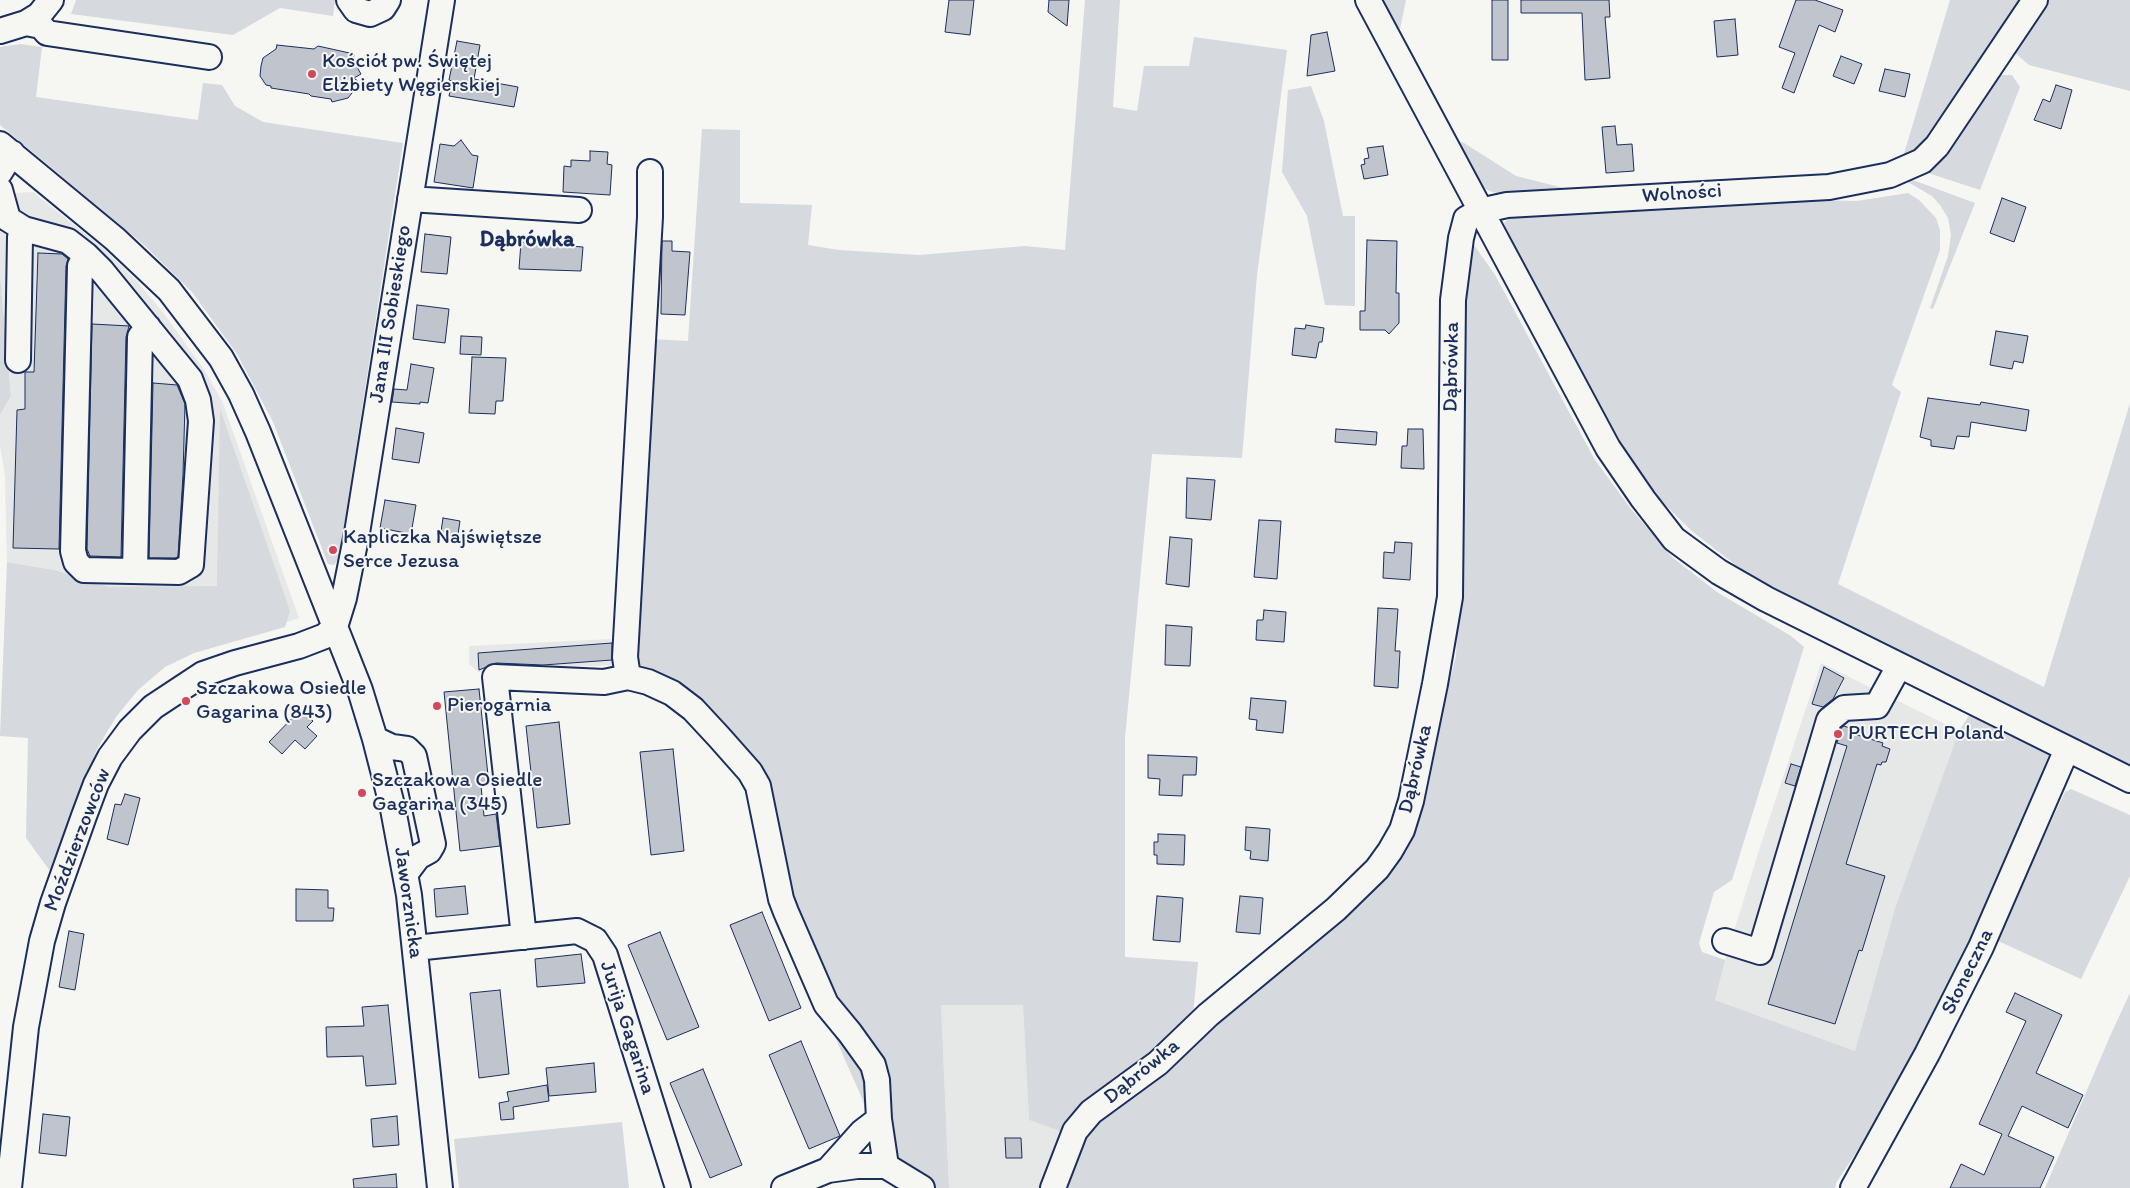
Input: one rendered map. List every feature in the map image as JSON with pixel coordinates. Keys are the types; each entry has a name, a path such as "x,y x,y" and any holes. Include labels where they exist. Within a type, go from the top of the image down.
{"street":[{"path":"0,32 26,23 39,15 51,0"},
{"path":"349,0 356,10 370,14 383,8 388,0"},
{"path":"1368,0 1608,448 1674,539 1718,572 1758,595 2130,780"},
{"name":"Wolności","path":"1480,210 1507,205 1829,186 1890,175 1922,161 1937,146 2036,0"},
{"name":"Jana III Sobieskiego","path":"335,627 344,598 357,533 410,199 436,1"},
{"path":"26,23 41,26 47,34 209,57"},
{"name":"Jaworznicka","path":"4,156 145,266 175,298 221,358 241,394 258,432 360,690 393,809 406,873 440,1188"},
{"path":"628,677 625,657 650,217 650,172"},
{"path":"0,190 8,219 24,229 68,241 86,255 190,379 198,400 201,421 191,565 179,572 84,570 76,562 73,551 80,266 86,255"},
{"path":"410,199 579,210"},
{"name":"Dąbrówka","path":"1053,1188 1075,1131 1091,1112 1158,1063 1208,1015 1336,909 1377,868 1390,851 1402,830 1411,801 1435,684 1450,597 1453,300 1460,238 1466,219 1480,210"},
{"path":"18,360 20,237 24,229"},
{"path":"135,571 140,337 148,327"},
{"name":"Moździerzowców","path":"9,1188 26,1027 42,941 53,902 84,816 96,784 110,757 130,730 153,708 203,674 235,663 299,646 325,636 335,627"},
{"path":"1725,941 1760,952 1830,720 1844,708 1877,706 1899,666"},
{"path":"524,937 496,677 604,682 628,677 648,682 672,693 693,709 750,772 758,786 784,905 826,1004 850,1032 873,1065 877,1080 879,1119 886,1166"},
{"path":"375,739 406,749 414,756 433,844 429,851 418,857 406,873"},
{"name":"Słoneczna","path":"1853,1188 1927,1054 1981,947 2067,749"},
{"name":"Jurija Gagarina","path":"415,948 578,931 600,946 605,956 678,1188"},
{"path":"828,1170 856,1139 879,1119"},
{"path":"784,1188 828,1170 857,1166 886,1166 922,1188"}],"shaded area":[{"path":"76,0 335,0 333,16 280,8 233,35 71,14"},
{"path":"1085,0 1120,0 1113,107 1137,111 1144,66 1189,66 1194,37 1287,50 1257,275 1242,458 1152,454 1125,738 1125,957 1198,962 1193,1015 1065,1133 1029,1120 1023,1005 941,1005 949,1188 894,1188 861,1096 781,915 769,798 698,700 635,664 651,339 688,341 702,129 740,130 740,203 812,205 808,245 839,250 919,255 1025,246 1065,250"},
{"path":"1382,0 1406,0 1400,29 1389,12"},
{"path":"1950,0 2023,0 1926,145 1903,157"},
{"path":"2048,0 2130,0 2130,91 2029,65 2013,51"},
{"path":"20,44 42,47 36,97 198,120 203,83 222,85 235,106 263,122 403,143 339,558 334,565 328,564 273,422 237,354 192,292 143,244 0,125 0,47"},
{"path":"1997,75 2012,75 2020,87 1980,190 1922,171"},
{"path":"1311,86 1324,121 1343,216 1355,216 1355,306 1325,305 1307,216 1282,172 1288,90"},
{"path":"1457,141 1464,143 1516,176 1568,189 1512,195 1492,192 1483,188"},
{"path":"1910,179 1975,203 1933,309 1930,308 1948,256 1951,235 1948,218 1932,196 1906,181"},
{"path":"33,192 102,247 137,281 165,315 205,371 222,401 299,618 90,685 54,570 7,562 5,476 0,445 0,415 11,396 0,275 0,194"},
{"path":"1908,193 1919,200 1936,218 1940,230 1940,250 1892,385 1901,392 1838,584 2044,687 2130,403 2130,766 1970,688 1750,576 1693,532 1639,479 1579,372 1508,237 1504,223 1514,214 1643,210 1812,200 1857,201"},
{"path":"1472,242 1495,275 1595,460 1631,509 1673,558 1717,592 1791,636 1804,647 1732,880 1714,892 1699,943 1702,952 1725,960 1715,1000 1855,1051 1895,908 1959,731 1970,714 2049,754 2042,771 2049,776 1924,1049 1836,1183 1835,1188 1061,1188 1089,1125 1412,831 1456,656 1462,513 1463,303"},
{"path":"0,275 11,396 0,415"},
{"path":"220,409 290,611 285,627 194,653 165,667 138,690 116,717 97,749 50,871 26,838 28,738 0,736 7,562 54,570 109,587 217,586"},
{"path":"611,639 612,665 478,672 469,664 469,646"},
{"path":"1821,663 1959,731 1895,908 1855,1051 1715,1000 1725,960 1760,847"},
{"path":"2071,789 2130,815 2130,876 2081,979 1996,940 2065,792"},
{"path":"2130,993 2130,1188 2045,1188 2111,1034"},
{"path":"1023,1004 1029,1120 1065,1133 1045,1188 949,1188 941,1005"},
{"path":"622,1122 629,1188 459,1188 454,1139"}],"building":[{"path":"949,0 974,0 970,35 945,32"},
{"path":"1049,0 1069,0 1067,26 1048,12"},
{"path":"1492,0 1508,0 1508,60 1492,60"},
{"path":"1521,0 1609,0 1610,17 1605,17 1610,78 1585,80 1582,13 1521,13"},
{"path":"1796,0 1815,0 1843,10 1835,32 1819,25 1794,93 1782,88 1795,53 1779,47"},
{"path":"1735,19 1738,55 1717,57 1714,21"},
{"path":"1327,32 1335,71 1307,76 1311,35"},
{"path":"457,41 480,45 474,79 518,87 514,107 449,96 452,81 449,80"},
{"name":"Kościół pw. Świętej Elżbiety Węgierskiej","path":"277,45 314,49 318,46 354,54 353,60 361,74 354,78 360,83 348,98 332,102 331,99 271,88 271,86 266,85 260,76 261,66 263,58 276,49"},
{"path":"1841,56 1862,64 1854,84 1833,76"},
{"path":"1885,69 1910,74 1905,97 1879,91"},
{"path":"2056,85 2072,90 2061,129 2034,120 2043,99 2050,102"},
{"path":"1615,126 1617,145 1632,144 1634,171 1606,173 1602,127"},
{"path":"461,140 472,155 478,156 473,188 434,182 440,144 454,146"},
{"path":"1383,146 1388,175 1364,179 1361,165 1365,164 1364,159 1369,158 1367,148"},
{"path":"590,151 608,152 607,164 612,165 610,195 563,192 564,166 571,167 571,160 590,161"},
{"path":"2002,198 2026,207 2014,242 1990,233"},
{"path":"425,234 451,237 447,274 421,272"},
{"path":"1367,240 1397,241 1396,293 1399,293 1399,323 1389,334 1385,330 1360,330 1360,311 1365,311"},
{"path":"662,241 672,241 672,251 690,252 685,315 661,314"},
{"path":"521,242 583,247 581,271 519,269"},
{"path":"38,253 62,254 68,259 66,266 59,549 13,548 17,410 25,409 25,372 34,372"},
{"path":"417,305 449,309 445,343 413,339"},
{"path":"92,324 129,326 126,337 121,557 90,556 87,549"},
{"path":"1306,325 1324,328 1322,342 1319,342 1316,358 1292,355 1295,328 1305,329"},
{"path":"1996,331 2028,336 2023,363 2014,361 2012,369 1990,365"},
{"path":"461,336 482,337 481,355 460,354"},
{"path":"472,357 506,358 503,401 496,401 495,414 469,413"},
{"path":"411,364 434,368 428,403 392,402 394,389 407,390"},
{"path":"153,383 177,385 185,404 178,557 175,558 149,558"},
{"path":"1928,398 1980,405 1981,402 2029,410 2026,431 1971,422 1969,437 1957,436 1954,449 1931,446 1931,440 1920,437"},
{"path":"396,428 424,433 419,463 392,459"},
{"path":"1336,429 1377,432 1376,445 1335,442"},
{"path":"1408,429 1423,429 1424,469 1401,468 1402,446 1407,446"},
{"path":"1187,478 1215,480 1211,520 1186,518"},
{"path":"385,500 416,505 411,534 380,528"},
{"path":"443,518 460,521 457,541 440,539"},
{"path":"1259,520 1281,521 1277,579 1254,577"},
{"path":"1170,537 1192,539 1189,587 1166,584"},
{"path":"1395,542 1412,543 1410,580 1383,578 1384,552 1394,553"},
{"path":"1378,608 1398,609 1395,651 1400,651 1398,688 1374,686"},
{"path":"1264,610 1286,612 1284,642 1256,640 1257,620 1263,620"},
{"path":"1166,625 1192,627 1190,666 1165,665"},
{"path":"612,643 612,660 543,665 496,663 479,670 478,653"},
{"path":"1824,667 1844,678 1833,699 1823,707 1812,704"},
{"path":"479,689 489,785 481,786 484,816 496,814 500,846 460,851 444,692"},
{"path":"1251,698 1286,701 1283,733 1256,730 1257,720 1249,719"},
{"path":"300,710 313,721 307,727 317,736 305,749 295,740 282,754 269,742"},
{"path":"559,722 570,824 537,828 526,726"},
{"path":"1844,726 1852,729 1851,733 1883,743 1882,746 1890,749 1886,762 1882,762 1881,765 1877,764 1846,864 1885,876 1862,951 1859,950 1835,1024 1768,1004 1847,746 1837,743 1841,728"},
{"path":"673,749 684,851 651,855 640,752"},
{"path":"1148,755 1197,757 1196,775 1183,775 1182,796 1159,795 1160,779 1148,778"},
{"path":"1791,764 1801,767 1795,786 1785,783"},
{"path":"125,794 140,798 128,845 107,839 115,804 121,805"},
{"path":"1246,827 1270,829 1268,861 1250,859 1251,851 1245,850"},
{"path":"1158,834 1185,835 1184,865 1157,864 1157,855 1154,855 1154,842 1158,842"},
{"path":"465,886 468,914 436,917 434,889"},
{"path":"296,889 328,890 328,908 334,908 333,921 296,921"},
{"path":"1157,896 1183,898 1180,942 1153,940"},
{"path":"1240,896 1263,898 1260,934 1236,932"},
{"path":"762,912 801,1008 769,1021 730,925"},
{"path":"69,931 84,934 75,990 59,987"},
{"path":"660,932 699,1027 667,1040 628,945"},
{"path":"581,954 585,983 537,987 535,959"},
{"path":"500,990 509,1074 479,1078 470,993"},
{"path":"2015,993 2062,1015 2036,1073 2083,1095 2068,1128 2022,1106 2008,1136 2054,1157 2040,1188 1950,1188 1961,1164 1984,1175 2002,1134 1979,1124 2026,1021 2006,1012"},
{"path":"388,1005 396,1084 366,1086 363,1056 327,1057 326,1027 364,1026 362,1007"},
{"path":"801,1041 840,1136 809,1149 769,1055"},
{"path":"594,1063 596,1092 549,1096 546,1068"},
{"path":"703,1069 742,1165 710,1178 670,1083"},
{"path":"547,1085 549,1101 513,1107 514,1119 501,1120 499,1103 509,1101 507,1092"},
{"path":"43,1114 70,1117 66,1156 39,1153"},
{"path":"397,1116 399,1145 373,1147 371,1119"},
{"path":"1005,1138 1021,1138 1022,1158 1006,1158"},
{"path":"396,1174 397,1188 354,1188 353,1179"}],"place":[{"name":"Kościół pw. Świętej Elżbiety Węgierskiej","path":"312,74"},
{"name":"Kapliczka Najświętsze Serce Jezusa","path":"333,550"},
{"name":"Szczakowa Osiedle Gagarina (843)","path":"186,701"},
{"name":"Pierogarnia","path":"437,706"},
{"name":"PURTECH Poland","path":"1838,734"},
{"name":"Szczakowa Osiedle Gagarina (345)","path":"362,793"}],"district":[{"name":"Dąbrówka","path":"527,240"}]}
